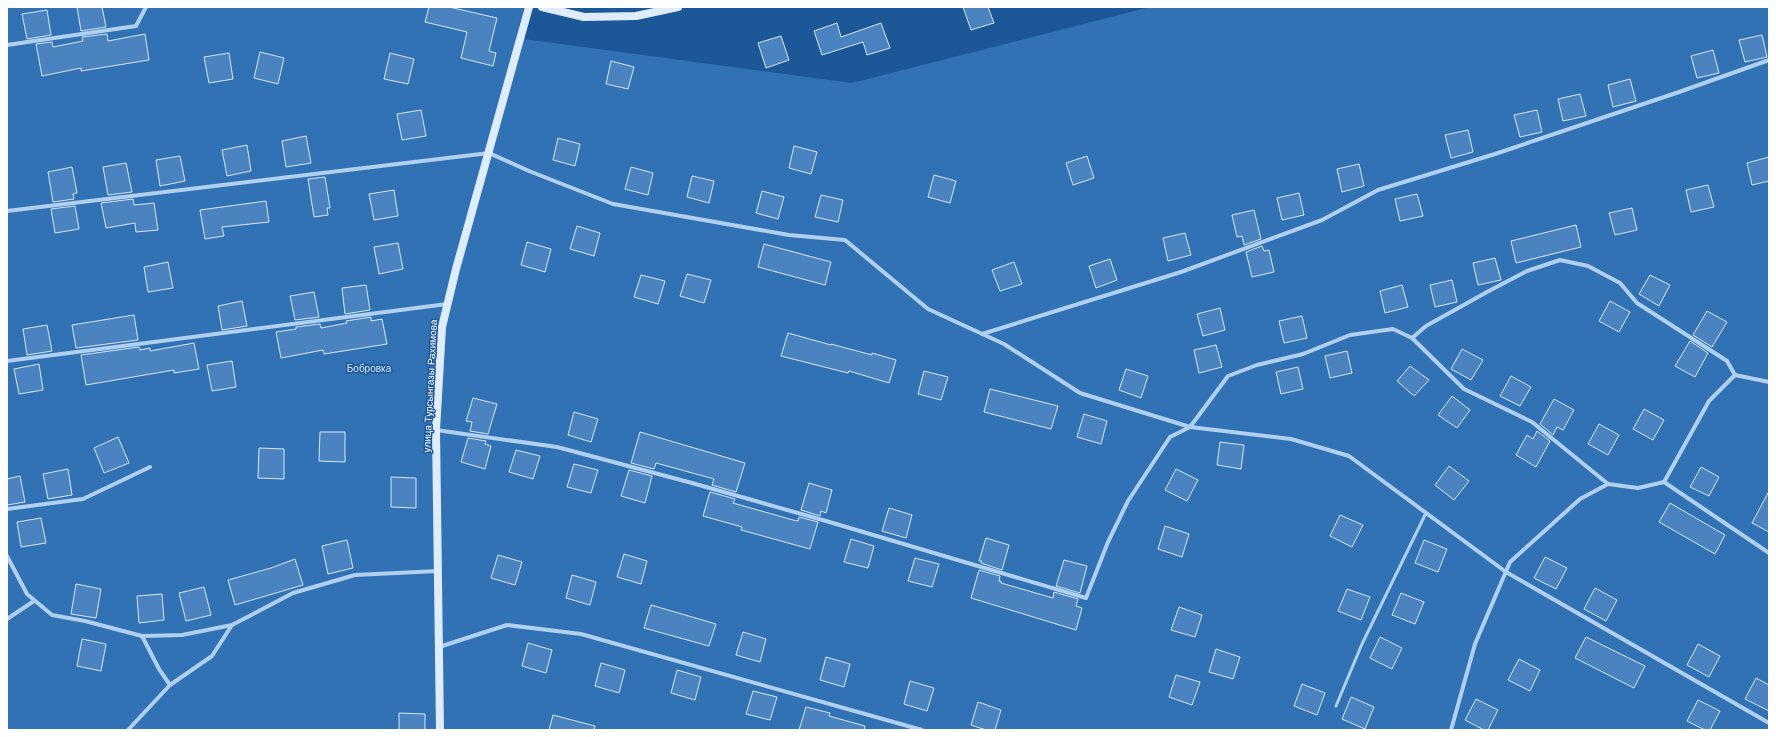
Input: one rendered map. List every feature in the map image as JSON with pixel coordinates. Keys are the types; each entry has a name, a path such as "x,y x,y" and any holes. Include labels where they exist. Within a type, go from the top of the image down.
{"street":[{"path":"7,45 136,26 146,7"},
{"name":"улица Турсынгазы Рахимова","path":"440,730 436,430 442,327 529,7"},
{"path":"542,7 584,17 636,16 678,7"},
{"path":"982,334 1181,272 1322,220 1378,190 1495,154 1769,60"},
{"path":"7,211 489,153 529,171 613,204 789,235 845,240 928,309 1004,344 1080,393 1190,427 1291,439 1349,456 1506,572 1769,723"},
{"path":"1412,338 1426,326 1527,270 1560,260 1588,266 1620,284 1637,303 1727,361 1735,375 1769,382"},
{"path":"7,361 448,304"},
{"path":"436,430 557,447 826,521 1086,598 1108,542 1128,501 1170,437 1190,427 1228,376 1258,365 1303,354 1350,335 1393,330 1412,338 1464,389 1532,422 1608,484 1638,488 1664,482 1769,553"},
{"path":"1664,482 1709,401 1735,375"},
{"path":"7,509 83,500 150,467"},
{"path":"1452,730 1475,644 1510,562 1580,499 1608,484"},
{"path":"7,556 27,594 52,615 85,621 142,636 182,635 232,625 293,593 355,575 438,571"},
{"path":"7,619 34,601"},
{"path":"128,729 170,684 212,656 232,625"},
{"path":"439,647 507,625 581,634 922,730"},
{"path":"142,636 159,669 170,684"}],"lane":[{"path":"1336,706 1362,644 1426,513"}],"green space":[{"name":"Бобровка","path":"7,7 524,7 516,38 852,83 1150,7 1769,7 1769,730 7,730"}],"building":[{"path":"77,7 102,7 106,27 81,31"},
{"path":"429,7 449,7 497,18 489,51 496,53 493,66 461,58 467,32 425,22"},
{"path":"963,7 988,7 994,23 971,30"},
{"path":"47,10 51,35 27,39 22,14"},
{"path":"837,23 841,37 881,23 890,48 867,55 863,42 822,55 814,31"},
{"path":"107,34 108,41 145,34 149,60 81,71 81,68 42,76 36,44 52,42 53,47 83,41 82,37"},
{"path":"1762,35 1767,57 1745,62 1739,40"},
{"path":"781,36 789,60 766,68 758,43"},
{"path":"1713,50 1719,73 1697,78 1691,56"},
{"path":"260,52 284,58 278,84 254,78"},
{"path":"229,53 233,79 209,83 204,57"},
{"path":"390,53 414,59 408,84 384,79"},
{"path":"611,61 634,67 628,89 606,84"},
{"path":"1630,79 1636,101 1613,107 1608,85"},
{"path":"1580,94 1586,116 1563,121 1558,99"},
{"path":"421,110 426,136 402,140 397,114"},
{"path":"1537,110 1542,132 1520,137 1514,115"},
{"path":"1468,130 1473,152 1451,158 1445,135"},
{"path":"306,136 311,163 286,167 282,141"},
{"path":"558,138 580,144 575,166 553,160"},
{"path":"247,145 251,171 227,176 222,150"},
{"path":"794,146 817,152 811,174 789,168"},
{"path":"180,156 185,181 160,186 156,160"},
{"path":"1087,156 1094,178 1073,185 1066,163"},
{"path":"1769,157 1769,181 1752,185 1747,163"},
{"path":"126,163 132,192 108,195 103,167"},
{"path":"1359,164 1364,186 1342,192 1337,169"},
{"path":"72,167 77,193 73,194 74,199 53,202 48,172"},
{"path":"631,167 653,173 648,195 625,189"},
{"path":"934,175 956,181 950,203 928,197"},
{"path":"692,176 714,181 709,203 687,197"},
{"path":"325,177 330,208 327,208 328,215 314,217 308,179"},
{"path":"1708,185 1714,207 1691,212 1686,190"},
{"path":"394,190 398,216 374,220 369,194"},
{"path":"762,191 784,197 778,219 756,213"},
{"path":"1299,193 1304,215 1282,220 1277,198"},
{"path":"1417,194 1423,216 1400,221 1395,199"},
{"path":"821,195 843,200 838,222 815,217"},
{"path":"133,199 134,205 154,203 158,230 136,232 135,223 106,228 101,203"},
{"path":"266,201 269,222 222,227 224,236 205,239 200,210"},
{"path":"75,206 79,229 55,233 51,209"},
{"path":"1632,208 1637,230 1615,235 1609,213"},
{"path":"1254,210 1261,239 1244,245 1242,236 1237,237 1232,215"},
{"path":"1576,225 1581,247 1516,263 1511,241"},
{"path":"577,226 600,233 594,256 570,249"},
{"path":"1185,233 1191,255 1168,261 1163,238"},
{"path":"527,242 551,249 545,272 521,265"},
{"path":"398,243 403,269 379,274 374,247"},
{"path":"764,244 831,262 825,285 758,267"},
{"path":"1262,246 1264,251 1269,250 1274,272 1252,277 1246,252"},
{"path":"1495,258 1501,280 1478,285 1473,263"},
{"path":"1110,259 1117,280 1096,288 1089,266"},
{"path":"168,262 173,288 148,292 144,267"},
{"path":"1014,262 1022,284 1000,291 992,270"},
{"path":"687,274 711,280 704,303 680,296"},
{"path":"641,275 665,281 658,304 634,297"},
{"path":"1650,275 1670,285 1659,306 1639,294"},
{"path":"1452,280 1457,302 1435,307 1430,285"},
{"path":"366,285 370,310 345,314 342,288"},
{"path":"1402,285 1408,307 1385,313 1380,291"},
{"path":"314,292 319,317 295,320 290,296"},
{"path":"242,301 247,326 222,330 218,306"},
{"path":"1610,301 1630,312 1619,332 1599,321"},
{"path":"1220,308 1225,330 1203,336 1197,314"},
{"path":"1707,311 1727,322 1712,347 1693,335"},
{"path":"134,315 138,340 76,348 72,325"},
{"path":"1302,316 1307,338 1284,343 1279,321"},
{"path":"371,317 371,321 382,319 387,344 324,354 323,350 281,358 276,332 296,329 296,327 320,324 321,328 347,323 346,321"},
{"path":"47,325 52,351 27,355 23,329"},
{"path":"788,333 831,345 872,355 872,353 896,360 889,383 849,371 848,373 781,356"},
{"path":"1690,341 1708,353 1695,377 1675,366"},
{"path":"194,343 199,369 174,373 174,370 86,385 81,355 139,347 140,350 150,348 150,351"},
{"path":"1216,345 1222,367 1199,373 1194,350"},
{"path":"1462,349 1483,360 1471,380 1451,369"},
{"path":"1347,351 1352,373 1330,378 1325,356"},
{"path":"232,361 236,387 212,391 207,365"},
{"path":"39,364 43,390 19,394 14,369"},
{"path":"1410,366 1429,380 1414,396 1397,381"},
{"path":"1298,367 1303,389 1281,394 1276,372"},
{"path":"1126,369 1148,376 1141,398 1119,390"},
{"path":"924,371 948,377 941,400 918,394"},
{"path":"1511,376 1531,387 1520,406 1500,396"},
{"path":"990,389 1058,406 1051,429 984,412"},
{"path":"1452,396 1470,410 1457,428 1438,415"},
{"path":"473,398 497,404 488,434 470,431 472,422 466,421"},
{"path":"1554,399 1574,410 1563,430 1557,427 1553,435 1540,424"},
{"path":"1644,409 1664,420 1653,440 1633,429"},
{"path":"574,412 598,419 591,442 568,435"},
{"path":"1084,414 1107,421 1101,444 1077,437"},
{"path":"1599,424 1619,435 1608,455 1588,444"},
{"path":"1537,431 1550,441 1536,467 1516,455 1527,435 1533,439"},
{"path":"320,432 345,432 345,462 319,461"},
{"path":"640,432 745,463 736,492 712,485 714,479 656,463 654,469 631,463"},
{"path":"118,437 129,463 104,473 94,448"},
{"path":"468,438 486,441 485,444 491,446 485,469 461,462"},
{"path":"1220,442 1244,445 1241,469 1217,465"},
{"path":"259,448 284,449 284,479 258,478"},
{"path":"516,450 540,456 533,479 509,472"},
{"path":"574,464 598,470 591,493 567,487"},
{"path":"1449,466 1469,481 1454,500 1435,485"},
{"path":"1701,467 1719,477 1709,496 1690,487"},
{"path":"68,469 72,495 48,499 43,474"},
{"path":"1176,469 1198,480 1187,501 1165,490"},
{"path":"629,470 652,476 645,503 621,496"},
{"path":"20,476 25,502 7,505 7,479"},
{"path":"391,477 416,478 416,508 391,507"},
{"path":"809,483 832,490 826,513 821,511 820,516 801,510"},
{"path":"1769,491 1769,532 1752,523"},
{"path":"710,492 735,499 733,503 793,520 798,521 799,517 818,522 810,549 741,530 742,527 703,516"},
{"path":"1670,503 1725,535 1715,554 1659,522"},
{"path":"889,508 912,515 906,538 882,531"},
{"path":"1340,515 1363,525 1352,547 1330,536"},
{"path":"41,518 46,543 21,547 17,522"},
{"path":"1165,526 1189,534 1182,557 1158,549"},
{"path":"986,538 1009,545 1002,570 979,561"},
{"path":"851,539 874,546 868,568 844,562"},
{"path":"347,540 353,568 328,574 322,546"},
{"path":"1424,540 1447,549 1438,572 1415,563"},
{"path":"624,554 647,561 641,584 617,577"},
{"path":"498,555 522,562 515,585 491,578"},
{"path":"1545,557 1567,568 1556,589 1534,578"},
{"path":"915,558 939,564 932,587 908,581"},
{"path":"295,559 303,585 235,605 228,580 271,568"},
{"path":"1064,560 1087,566 1080,593 1056,586"},
{"path":"979,570 1000,576 999,581 1001,581 1001,583 1053,598 1054,592 1078,599 1076,606 1082,608 1076,630 971,598"},
{"path":"572,575 596,582 590,605 566,598"},
{"path":"76,584 101,589 96,618 71,614"},
{"path":"204,587 211,615 186,621 179,593"},
{"path":"1595,588 1617,600 1606,621 1584,609"},
{"path":"1347,589 1370,597 1361,620 1338,611"},
{"path":"1401,593 1424,602 1415,624 1392,615"},
{"path":"162,594 164,620 139,623 137,596"},
{"path":"651,605 716,624 709,646 644,628"},
{"path":"1179,607 1202,615 1195,637 1171,630"},
{"path":"743,632 766,639 760,662 736,655"},
{"path":"1380,637 1402,648 1392,669 1370,658"},
{"path":"1586,637 1645,666 1634,688 1575,658"},
{"path":"82,639 106,644 101,671 77,666"},
{"path":"528,643 552,650 546,673 522,666"},
{"path":"1698,644 1720,656 1709,677 1687,665"},
{"path":"1216,649 1240,657 1233,679 1209,672"},
{"path":"826,657 850,664 844,687 820,680"},
{"path":"1519,659 1540,670 1530,691 1508,680"},
{"path":"601,663 625,670 619,693 595,686"},
{"path":"677,670 701,677 695,700 671,693"},
{"path":"1176,675 1200,682 1192,705 1169,697"},
{"path":"1756,678 1769,685 1769,711 1745,699"},
{"path":"910,681 934,688 927,711 904,704"},
{"path":"1302,684 1325,693 1317,715 1294,706"},
{"path":"753,691 777,697 770,720 746,714"},
{"path":"1351,697 1374,707 1365,729 1342,719"},
{"path":"1476,699 1498,710 1488,730 1484,730 1465,720"},
{"path":"1698,700 1720,711 1710,730 1705,730 1687,721"},
{"path":"978,702 1001,710 995,730 986,730 971,725"},
{"path":"806,707 830,713 829,716 865,726 864,730 799,730"},
{"path":"399,713 425,714 425,730 399,730"},
{"path":"553,715 595,726 594,730 549,730"}]}
